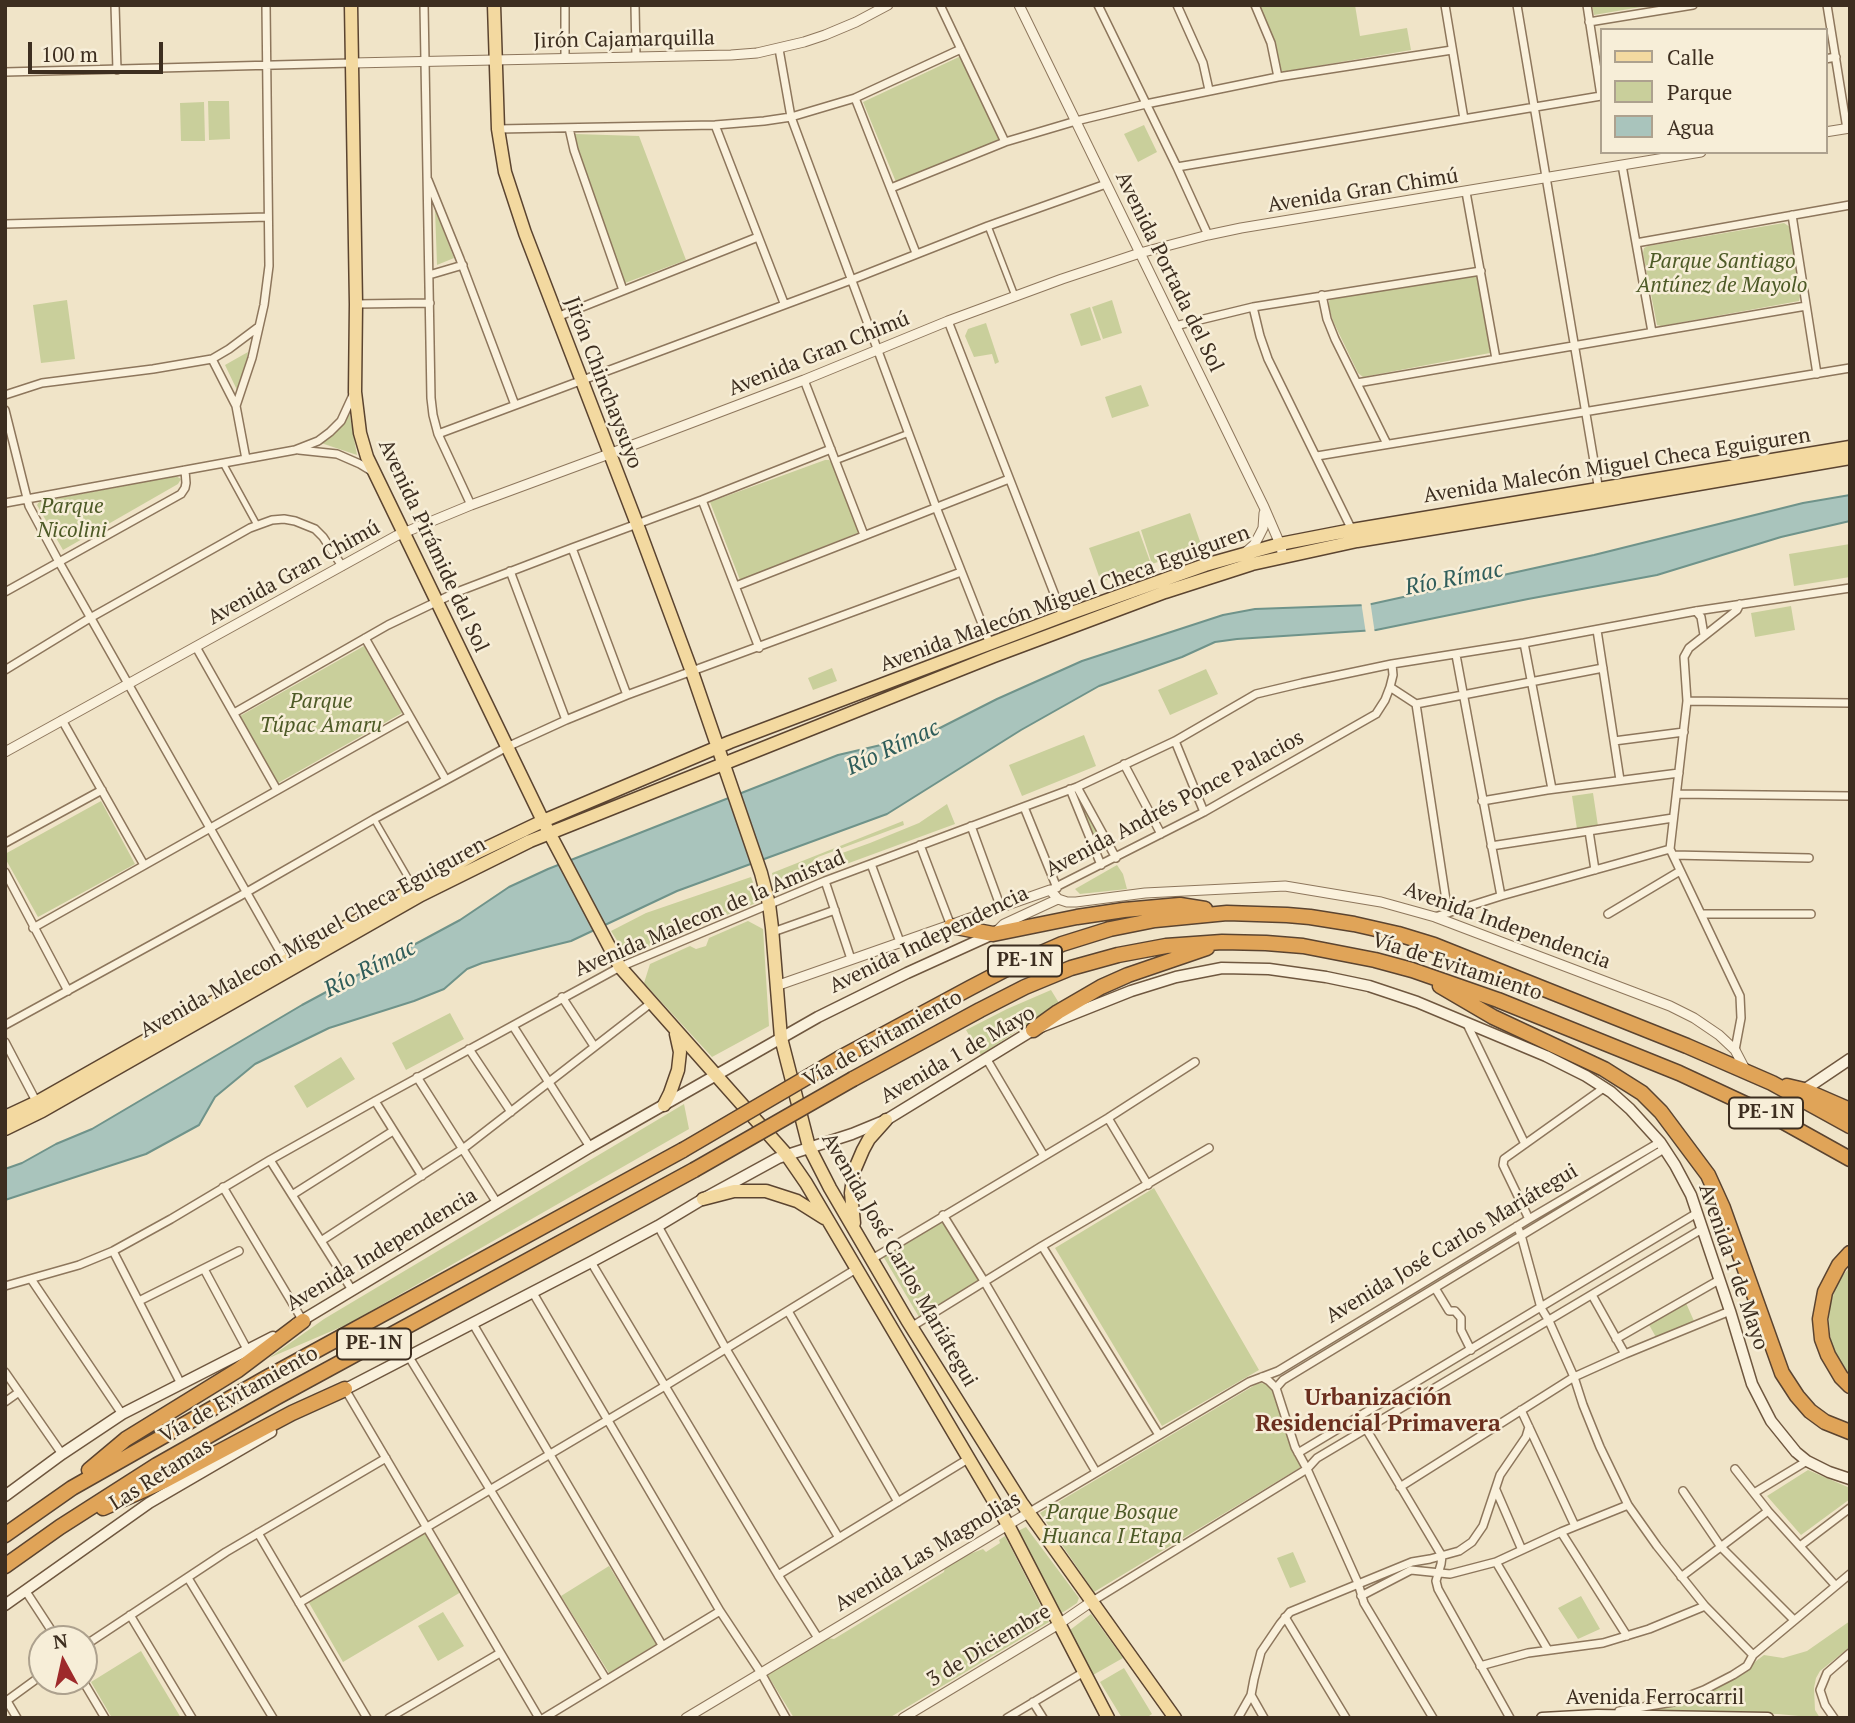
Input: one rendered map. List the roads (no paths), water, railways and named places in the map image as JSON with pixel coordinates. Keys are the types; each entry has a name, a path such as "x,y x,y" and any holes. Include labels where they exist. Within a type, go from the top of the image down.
{"highway":[{"path":"951,926 993,934 1077,917 1180,905 1227,913"},
{"name":"Vía de Evitamiento","path":"5,1535 72,1488 266,1378 683,1150 840,1058 1014,965 1062,944 1110,929 1155,920 1227,913 1310,917 1354,924 1422,941 1650,1030 1746,1071 1850,1126"},
{"path":"1033,1030 1101,987 1222,942"},
{"name":"Vía de Evitamiento","path":"5,1566 157,1465 694,1170 853,1079 1025,987 1071,968 1118,955 1222,942 1266,943 1340,952 1412,970 1498,1000 1679,1073 1780,1120 1850,1159"},
{"path":"1412,970 1493,1017 1604,1069 1642,1093 1661,1112 1708,1175 1723,1208 1782,1373 1810,1411 1825,1422 1850,1432"},
{"path":"1772,1083 1804,1090 1850,1110"},
{"path":"1850,1254 1839,1265 1825,1292 1820,1319 1822,1339 1828,1354 1841,1377 1850,1386"},
{"path":"72,1488 126,1439 238,1370 303,1321"},
{"path":"60,1527 164,1481 292,1413 345,1389"}],"main road":[{"name":"Avenida Pirámide del Sol","path":"351,5 355,391 360,433 374,473 552,838"},
{"name":"Jirón Chinchaysuyo","path":"494,5 498,129 502,158 517,209 637,524 726,769"},
{"name":"Avenida Malecón Miguel Checa Eguiguren","path":"638,781 719,746 989,643 1244,553 1357,541 1850,447"},
{"name":"Avenida Malecón Miguel Checa Eguiguren","path":"726,769 994,656 1282,550 1352,530 1850,458"},
{"name":"Avenida Malecon Miguel Checa Eguiguren","path":"5,1117 39,1107 421,895 552,838 726,769"},
{"name":"Avenida José Carlos Mariátegui","path":"726,769 769,904 781,1038 809,1147 911,1327 1028,1513 1175,1718"},
{"name":"Avenida Malecon Miguel Checa Eguiguren","path":"5,1129 286,962 478,852 542,821 638,781"},
{"name":"Avenida José Carlos Mariátegui","path":"552,838 620,967 786,1154 806,1183 1008,1525 1108,1718"},
{"name":"Avenida Independencia","path":"5,1496 122,1414 303,1321 590,1147 781,1038 907,973 993,934"},
{"name":"Avenida 1 de Mayo","path":"345,1389 533,1293 786,1154 844,1138 886,1120 1033,1030 1142,987 1176,977 1222,968 1269,969 1347,981 1409,1000 1546,1056 1605,1087 1630,1109 1662,1146 1684,1181 1703,1228 1752,1384 1771,1421 1796,1452 1807,1461 1850,1479"},
{"path":"664,1105 678,1070 680,1052 675,1030"},
{"path":"1804,1090 1850,1059"},
{"path":"859,1237 851,1208 855,1171 869,1139 886,1120"},
{"path":"702,1199 734,1191 766,1191 797,1201 814,1210 829,1223"},
{"name":"Las Retamas","path":"5,1605 149,1503 345,1389"},
{"name":"Avenida Ferrocarril","path":"1542,1718 1597,1715 1768,1718"}],"street":[{"path":"116,5 117,70"},
{"path":"236,406 252,358 264,305 268,267 265,5"},
{"path":"424,5 431,398 438,434 471,505"},
{"path":"565,5 565,58"},
{"path":"635,5 636,57"},
{"name":"Jirón Cajamarquilla","path":"352,63 731,55 779,49 825,35 888,5"},
{"path":"940,5 1004,142"},
{"name":"Avenida Portada del Sol","path":"1019,5 1265,508 1282,550"},
{"path":"1098,5 1208,234"},
{"path":"1177,5 1203,63 1209,90"},
{"path":"1255,5 1271,43 1278,77"},
{"path":"1445,5 1464,119"},
{"path":"1517,5 1599,495"},
{"path":"1587,5 1600,89"},
{"path":"1590,22 1693,5"},
{"path":"1827,132 1849,129 1828,5"},
{"path":"779,49 791,117 994,656"},
{"path":"498,129 715,125 791,117 855,98 961,49"},
{"path":"891,188 1004,142 1076,121 1209,90 1452,50"},
{"path":"1827,59 1836,57"},
{"path":"5,72 352,63"},
{"path":"1177,167 1600,96"},
{"path":"855,98 916,253"},
{"path":"715,125 784,303"},
{"path":"569,128 574,150 623,290"},
{"name":"Avenida Gran Chimú","path":"5,752 404,533 1062,279 1208,234 1689,154"},
{"path":"1622,165 1652,332"},
{"path":"427,177 515,405"},
{"path":"438,434 1106,184"},
{"path":"1466,192 1496,359"},
{"path":"1636,243 1850,205"},
{"path":"1792,215 1817,374"},
{"path":"5,224 268,216"},
{"path":"988,226 1015,296"},
{"path":"557,317 758,237"},
{"path":"429,275 463,265"},
{"path":"1175,326 1254,307 1481,271"},
{"path":"1322,295 1327,319 1387,444"},
{"path":"356,304 430,303"},
{"path":"1357,383 1806,306"},
{"path":"1254,307 1268,359 1352,530"},
{"path":"948,321 1063,616"},
{"path":"5,396 42,383 212,359 258,327"},
{"path":"212,359 236,406 246,459"},
{"path":"1317,456 1850,368"},
{"path":"804,380 864,535"},
{"path":"5,503 295,450 318,441 330,432 341,421 355,391"},
{"path":"5,410 29,506 286,962"},
{"path":"835,461 909,433"},
{"path":"234,713 365,638 436,602 510,571 831,449"},
{"path":"295,450 337,454 374,473"},
{"path":"223,463 257,525"},
{"path":"5,592 181,494 186,483 185,470"},
{"path":"736,586 1009,479"},
{"path":"702,500 759,648"},
{"path":"1244,553 1254,545 1263,528 1265,508"},
{"path":"5,670 90,618 257,525 272,520 284,519 315,529 342,566"},
{"path":"572,548 627,695"},
{"path":"510,571 566,720"},
{"path":"5,1025 374,818 507,747 627,695 961,572"},
{"name":"Avenida Malecon de la Amistad","path":"5,1286 79,1265 113,1251 417,1077 620,967 825,881 1074,788 1175,741 1256,694 1392,664 1456,655 1696,611 1850,589"},
{"path":"1735,1050 1741,1018 1740,996 1671,852 1687,701 1684,657 1689,648 1737,610 1740,604"},
{"path":"1696,611 1701,617 1704,635"},
{"path":"1597,630 1620,780"},
{"path":"365,638 446,780"},
{"path":"1524,643 1552,789"},
{"path":"196,647 277,790"},
{"path":"1456,655 1501,896"},
{"name":"Avenida Andrés Ponce Palacios","path":"776,986 1054,889 1204,812 1376,715 1390,687 1392,664"},
{"path":"1390,687 1416,704 1603,668"},
{"path":"1687,701 1850,703"},
{"path":"1416,704 1448,913"},
{"path":"33,928 409,716"},
{"path":"62,720 144,865"},
{"path":"1614,741 1684,732"},
{"path":"1175,741 1204,812"},
{"path":"1125,764 1161,834"},
{"path":"1482,801 1678,772"},
{"path":"1074,788 1116,858"},
{"path":"1074,788 1101,865"},
{"path":"5,843 102,790"},
{"path":"1677,794 1850,796"},
{"path":"1024,807 1054,889"},
{"path":"374,818 414,888"},
{"path":"1491,846 1673,818"},
{"path":"971,826 1001,908"},
{"path":"1589,831 1595,870"},
{"path":"920,845 951,926"},
{"path":"1435,917 1595,870 1671,852 1809,859"},
{"path":"871,864 900,942"},
{"path":"1608,914 1680,871"},
{"path":"5,872 68,992"},
{"path":"825,881 851,959"},
{"name":"Avenida Independencia","path":"993,934 1004,925 1058,899 1076,902 1145,893 1285,886 1381,902 1435,917 1670,1006 1704,1024 1735,1050 1746,1071"},
{"name":"Avenida Independencia","path":"1054,889 1058,899"},
{"path":"773,932 835,910"},
{"path":"1701,914 1811,914"},
{"path":"562,997 594,1046"},
{"path":"321,1241 464,1148 651,1003"},
{"path":"1465,1021 1525,1144"},
{"path":"513,1026 590,1147"},
{"path":"5,1042 39,1107"},
{"path":"470,1049 511,1112"},
{"path":"986,1058 1044,1156"},
{"path":"872,1259 1108,1118 1195,1062"},
{"path":"417,1077 497,1203"},
{"path":"1529,1219 1503,1166 1504,1159 1605,1087"},
{"path":"375,1101 422,1176"},
{"path":"1108,1118 1148,1185"},
{"path":"292,1195 393,1131"},
{"name":"Avenida José Carlos Mariátegui","path":"1262,1377 1278,1371 1529,1219 1662,1146"},
{"name":"Avenida José Carlos Mariátegui","path":"1276,1388 1283,1380 1662,1146"},
{"path":"911,1327 1042,1246 1209,1149"},
{"path":"270,1160 352,1290"},
{"path":"223,1187 303,1321"},
{"path":"1298,1453 1697,1213"},
{"path":"943,1215 1096,1472"},
{"path":"658,1226 726,1349 839,1538"},
{"path":"1517,1226 1541,1308 1574,1377 1600,1447 1628,1505 1705,1606 1753,1655"},
{"path":"1091,1601 1307,1469 1317,1458 1703,1228"},
{"path":"1042,1246 1159,1435"},
{"path":"113,1251 181,1384"},
{"path":"139,1301 239,1251"},
{"path":"591,1262 818,1638"},
{"path":"204,1269 248,1351"},
{"path":"299,1603 665,1386 856,1269"},
{"path":"31,1279 122,1414"},
{"path":"1616,1339 1719,1280"},
{"path":"1435,1288 1449,1311 1455,1311 1461,1318 1461,1330 1471,1350"},
{"path":"533,1293 786,1718"},
{"path":"1592,1295 1625,1354"},
{"path":"788,1311 898,1502"},
{"path":"1400,1487 1574,1377 1730,1311"},
{"path":"473,1324 662,1645"},
{"path":"409,1357 606,1679"},
{"path":"1456,1359 1463,1371"},
{"path":"5,1371 62,1454"},
{"path":"1262,1377 1276,1388 1290,1435 1361,1596 1433,1718"},
{"name":"Avenida Las Magnolias","path":"686,1718 1096,1472 1249,1382 1262,1377"},
{"path":"345,1389 500,1653 542,1718 720,1611"},
{"path":"5,1402 19,1392"},
{"path":"1521,1410 1575,1526"},
{"path":"1359,1417 1442,1556 1436,1581 1438,1588 1510,1718"},
{"path":"1238,1718 1251,1695 1261,1652 1285,1617 1298,1608 1357,1583 1412,1562 1459,1551 1472,1542 1483,1526 1500,1475 1530,1427"},
{"path":"98,1637 226,1552 386,1458"},
{"path":"778,1575 968,1459"},
{"path":"1754,1493 1807,1461"},
{"path":"1735,1469 1768,1511 1835,1585"},
{"path":"1496,1490 1522,1550"},
{"path":"1683,1491 1721,1547 1794,1620"},
{"path":"1361,1596 1411,1570 1450,1574 1496,1562 1628,1505"},
{"path":"1800,1546 1850,1508"},
{"path":"1681,1577 1768,1511"},
{"path":"1561,1532 1628,1636"},
{"path":"258,1533 367,1718"},
{"path":"1496,1562 1548,1650"},
{"path":"1597,1715 1673,1702 1733,1675 1747,1666 1753,1655 1850,1574"},
{"path":"188,1578 273,1718"},
{"path":"25,1590 48,1625"},
{"name":"3 de Diciembre","path":"903,1718 1059,1624 1091,1601"},
{"path":"1479,1665 1548,1650 1603,1643 1705,1606"},
{"path":"130,1615 192,1718"},
{"path":"1285,1617 1346,1718"},
{"path":"389,1718 500,1653"},
{"path":"1834,1718 1825,1705 1820,1690 1827,1673 1850,1653"},
{"path":"1007,1718 1084,1672"},
{"path":"17,1718 6,1701 28,1685"},
{"path":"91,1695 105,1718"},
{"path":"1251,1695 1264,1718"},
{"path":"1033,1702 1043,1718"}],"water":[{"name":"Río Rímac","path":"1850,495 1850,521 1781,537 1657,575 1376,630 1215,642 1182,657 1099,686 1021,730 887,814 677,891 571,941 482,963 467,969 444,989 329,1028 255,1064 215,1097 199,1125 146,1154 5,1200 5,1169 92,1129 302,1005 460,920 509,887 548,869 838,755 928,734 1082,661 1223,615 1255,609 1367,605 1594,555 1803,503"}],"district":[{"name":"Urbanización Residencial Primavera","path":"1378,1411"}],"park label":[{"name":"Parque Santiago Antúnez de Mayolo","path":"1722,274"},
{"name":"Parque Nicolini","path":"72,519"},
{"name":"Parque Túpac Amaru","path":"321,714"},
{"name":"Parque Bosque Huanca I Etapa","path":"1112,1525"}]}
